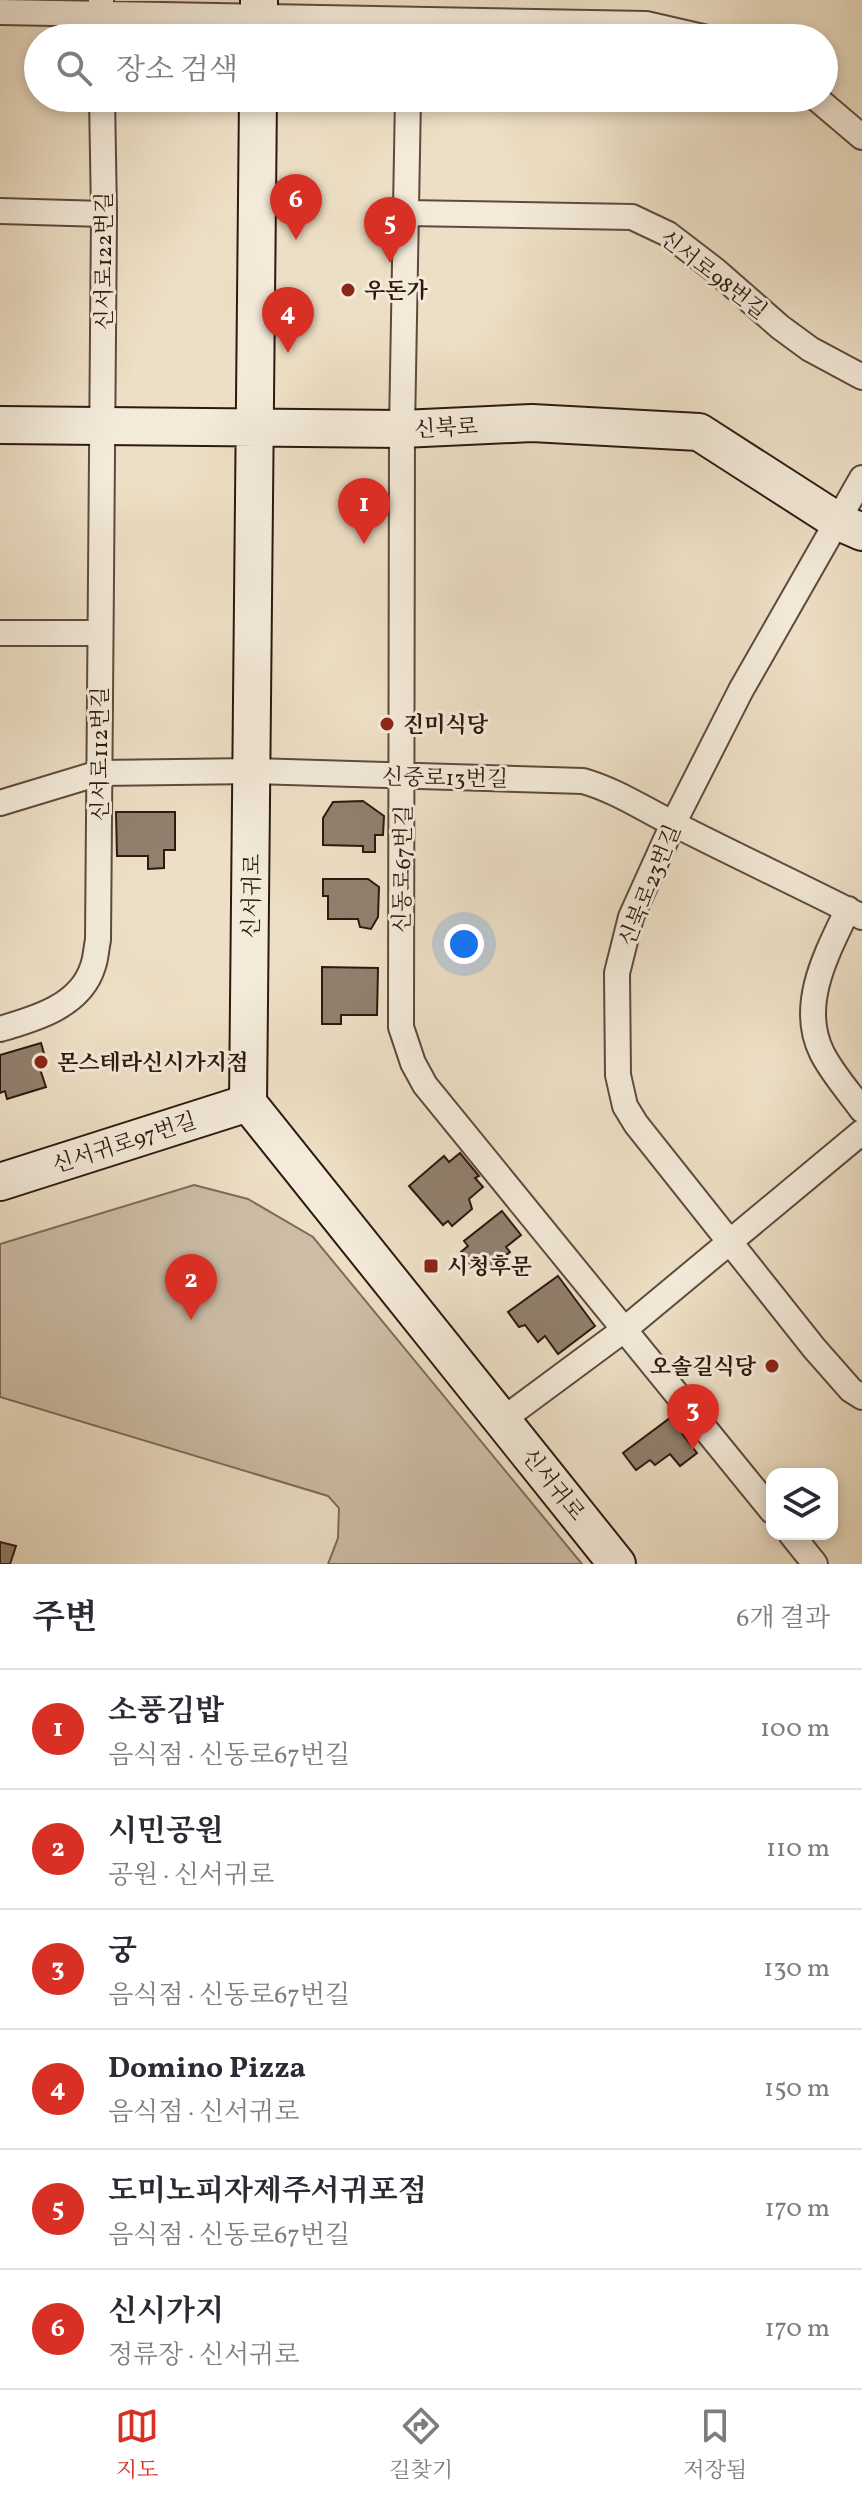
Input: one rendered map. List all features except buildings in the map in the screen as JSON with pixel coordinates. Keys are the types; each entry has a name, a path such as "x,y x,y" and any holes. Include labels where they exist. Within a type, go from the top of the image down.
{"street":[{"path":"0,12 101,6 259,18 646,24"},
{"name":"신서로122번길","path":"101,425 102,112"},
{"name":"신서귀로","path":"258,112 248,1103 617,1564"},
{"name":"신동로67번길","path":"408,112 402,429 401,1027 413,1063 425,1085 766,1504"},
{"path":"833,112 862,137"},
{"path":"0,211 104,214"},
{"name":"신서로98번길","path":"407,213 632,217 668,234 810,349 862,377"},
{"name":"신북로","path":"0,425 402,429 532,423 699,432 850,527"},
{"name":"신서로112번길","path":"0,1029 41,1017 64,1003 93,969 98,940 101,425"},
{"name":"신북로23번길","path":"862,478 850,527 741,690 673,824 631,917 617,973 618,1075 625,1106 636,1124 814,1348 851,1390 862,1397"},
{"path":"0,633 99,633"},
{"name":"신중로13번길","path":"0,803 99,773 253,771 583,781 631,799 673,824 855,913"},
{"path":"855,913 817,981 812,1017 822,1053 862,1110"},
{"name":"신서귀로97번길","path":"0,1182 248,1103"},
{"path":"502,1420 625,1329 862,1132"},
{"path":"796,1540 815,1564"}],"shaded area":[{"path":"194,1185 248,1199 313,1237 582,1564 328,1564 338,1538 339,1508 328,1496 0,1397 0,1244"}],"place":[{"name":"신시가지","path":"296,240"},
{"name":"도미노피자제주서귀포점","path":"390,263"},
{"name":"우돈가","path":"348,290"},
{"name":"Domino Pizza","path":"288,353"},
{"name":"소풍김밥","path":"364,544"},
{"name":"진미식당","path":"387,724"},
{"name":"몬스테라신시가지점","path":"41,1062"},
{"name":"시청후문","path":"431,1266"},
{"name":"시민공원","path":"191,1320"},
{"name":"오솔길식당","path":"772,1366"},
{"name":"궁","path":"693,1450"}]}
